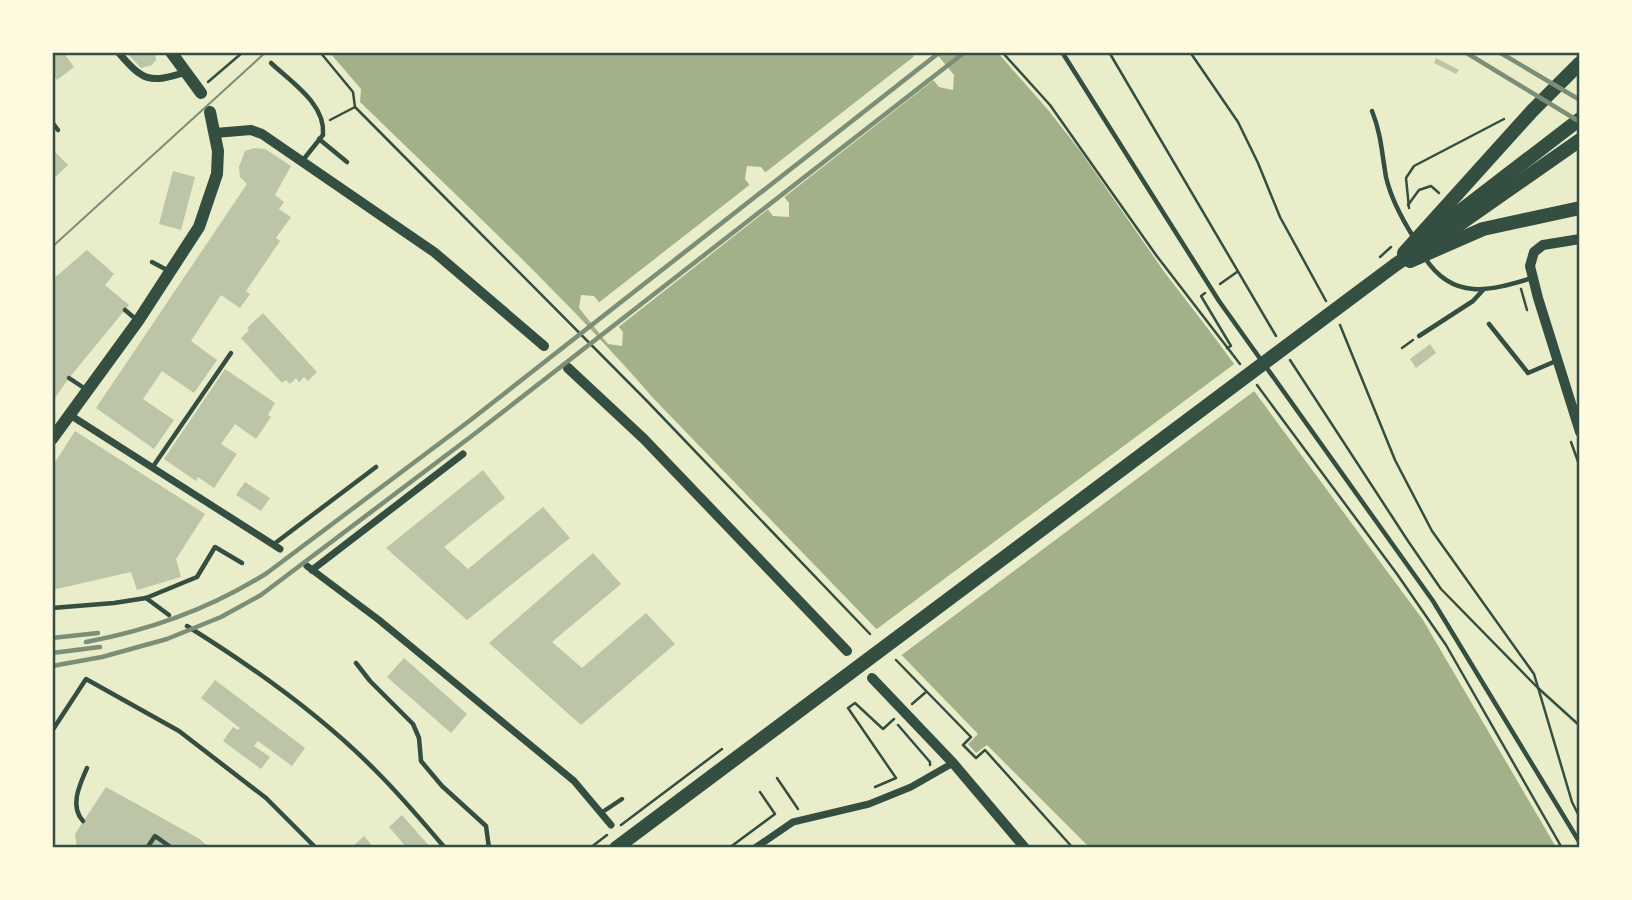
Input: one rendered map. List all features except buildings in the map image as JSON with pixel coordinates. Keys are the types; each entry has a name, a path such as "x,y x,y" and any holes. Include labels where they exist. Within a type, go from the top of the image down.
{"main road":[{"path":"170,52 200,91"},
{"path":"1395,265 1420,259 1532,111 1580,62"},
{"path":"52,439 138,321 199,227 217,174 215,133 210,112"},
{"path":"616,848 1430,241 1452,218 1580,119"},
{"path":"1395,265 1410,244 1579,140"},
{"path":"1452,218 1492,227 1580,208"}],"street":[{"path":"118,52 141,76 149,79 161,80 186,72"},
{"path":"215,133 251,130 262,134 433,253 544,345"},
{"path":"1580,239 1555,241 1538,248 1531,258 1532,278 1580,432"},
{"path":"568,368 644,439 847,651"},
{"path":"70,415 276,547"},
{"path":"463,454 309,568 379,620 574,781 611,825"},
{"path":"872,678 953,763 1025,848"},
{"path":"755,848 793,822 869,804 911,787 953,763"}],"lane":[{"path":"1062,52 1219,301 1433,601 1580,843"},
{"path":"271,62 315,105 324,126 319,139 302,161"},
{"path":"1372,111 1380,130 1390,192 1405,225 1427,261 1450,282 1467,288 1483,290 1532,278"},
{"path":"52,122 58,130"},
{"path":"319,139 347,162"},
{"path":"152,262 171,271"},
{"path":"1419,336 1473,301 1483,290"},
{"path":"125,310 138,321"},
{"path":"1489,324 1528,373 1557,360"},
{"path":"152,468 231,353"},
{"path":"69,377 88,390"},
{"path":"276,547 376,467"},
{"path":"52,608 146,598 197,577 215,547 242,563"},
{"path":"146,598 169,615"},
{"path":"187,626 222,648 325,724 378,772 445,848"},
{"path":"356,663 370,681 414,723 419,738 421,761 442,786 486,826 489,848"},
{"path":"52,731 86,679 179,732 266,799 316,848"},
{"path":"83,821 76,808 76,799 87,768"},
{"path":"601,813 622,799"},
{"path":"147,848 155,836 172,848"}],"path":[{"path":"200,91 243,52"},
{"path":"320,52 354,92 355,107 647,401 870,634"},
{"path":"1002,52 1050,105 1156,255 1244,369"},
{"path":"1109,52 1279,341"},
{"path":"1190,52 1238,122 1280,217 1331,309"},
{"path":"331,119 355,107"},
{"path":"1408,205 1419,190 1432,186 1452,218"},
{"path":"1338,320 1395,460 1432,531 1534,674 1572,802 1580,818"},
{"path":"1402,348 1419,336"},
{"path":"1285,351 1441,589 1537,687 1580,726"},
{"path":"1252,380 1397,574 1446,645 1562,848"},
{"path":"896,660 971,737 963,745 976,758 985,750 1073,848"},
{"path":"875,788 896,778 848,708 855,703 883,729"},
{"path":"893,720 930,762 929,769"},
{"path":"777,778 799,813"},
{"path":"729,848 775,814 760,792"}],"shaded area":[{"path":"330,53 911,53 939,87 953,90 954,75 936,53 998,53 1081,152 1165,273 1423,620 1556,847 1089,847 987,745 976,753 968,744 978,734 654,399 547,284 360,102 361,89","holes":["747,166 761,167 789,203 789,217 773,216 745,179","581,295 594,296 623,332 622,346 608,344 579,308"]}],"pier":[{"path":"917,54 936,78 782,199 762,175"},
{"path":"752,183 771,207 616,329 597,304"},
{"path":"1237,362 1257,389 899,657 874,631"}],"tram line":[{"path":"52,247 266,52"}],"railway":[{"path":"86,642 180,617 246,586 267,573 468,422 940,52"},
{"path":"52,666 102,657 167,639 221,617 261,595 477,432 965,52"},
{"path":"1465,52 1580,122"},
{"path":"1499,52 1580,100"},
{"path":"52,638 98,633"},
{"path":"52,653 100,647"}]}
